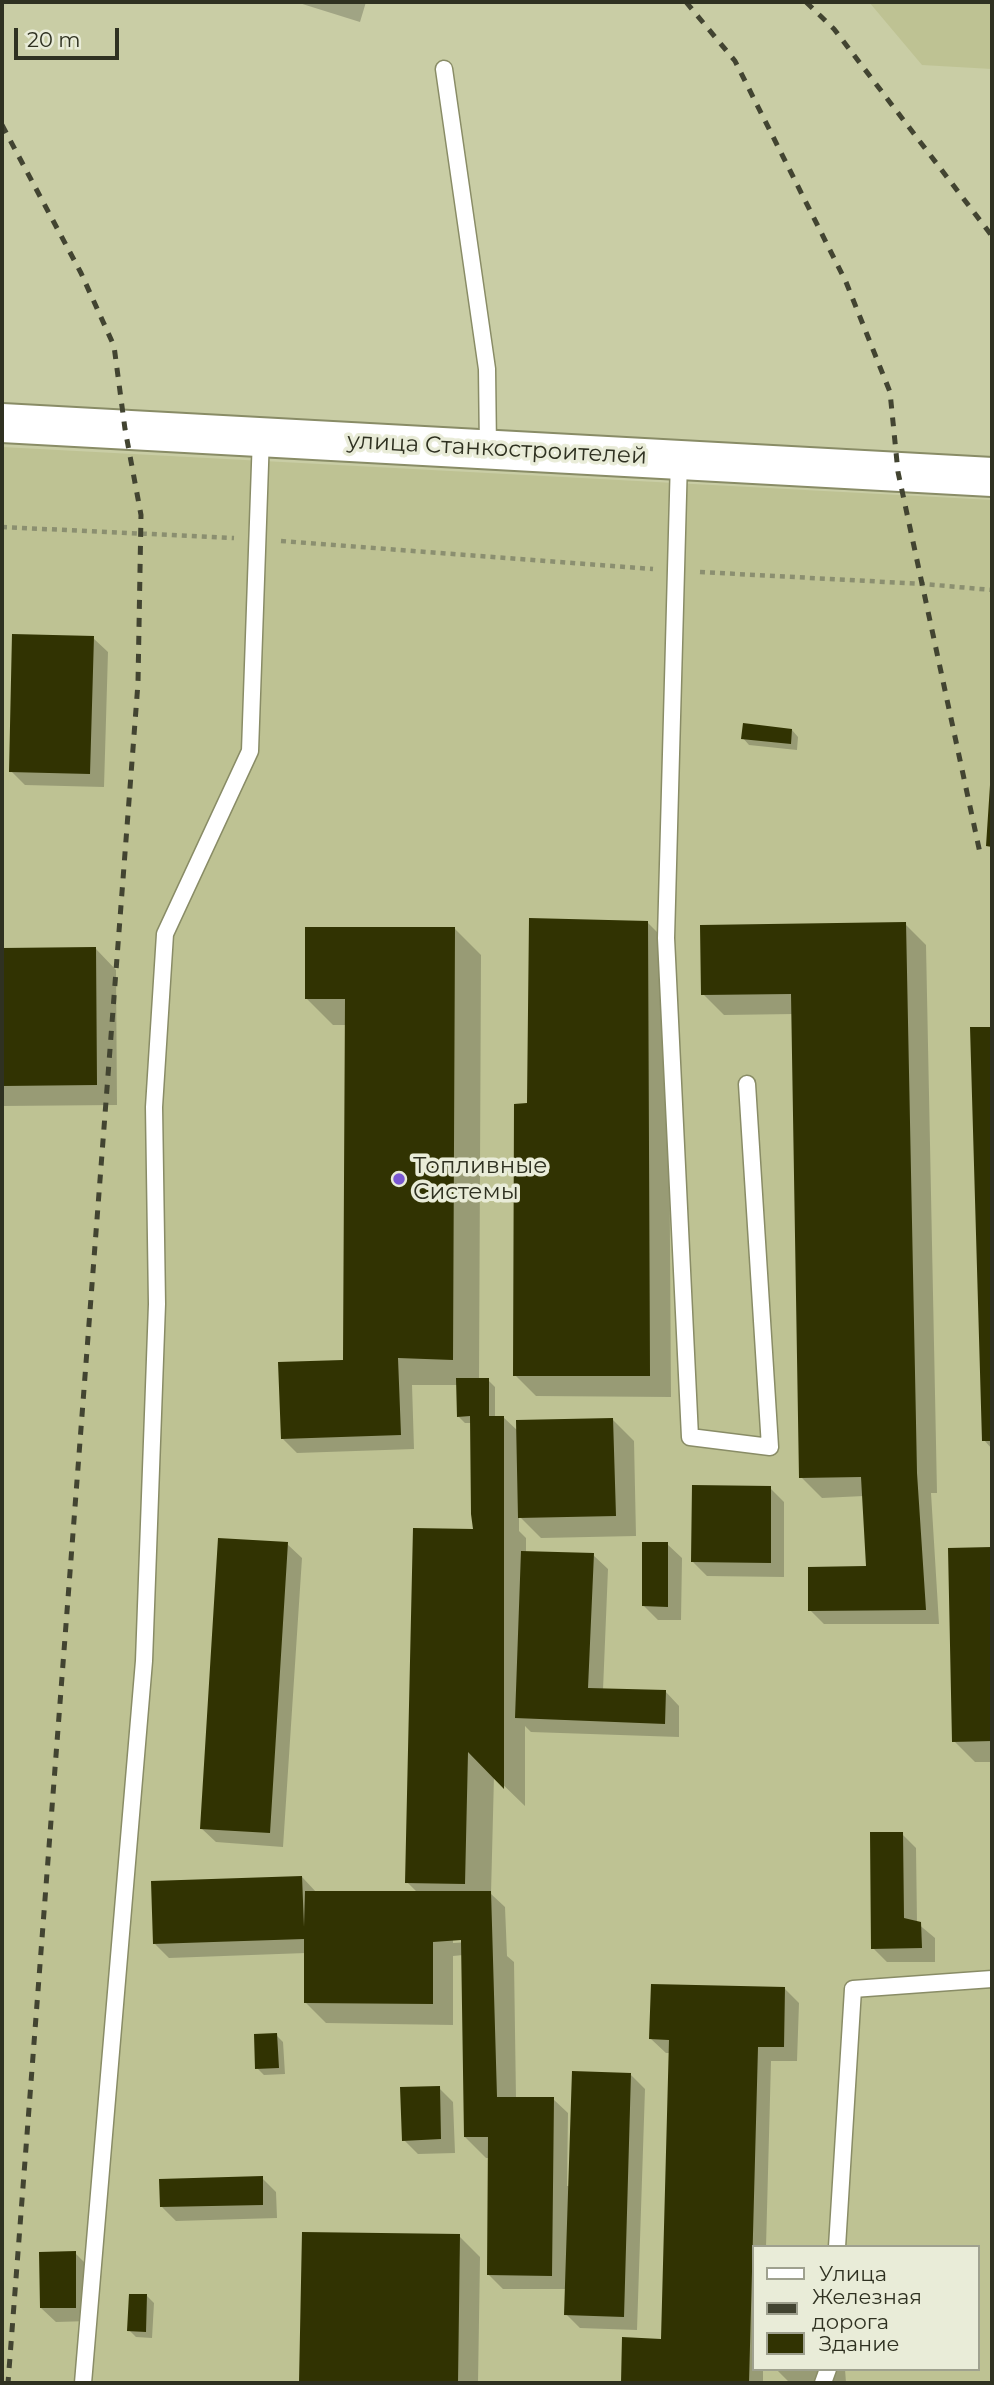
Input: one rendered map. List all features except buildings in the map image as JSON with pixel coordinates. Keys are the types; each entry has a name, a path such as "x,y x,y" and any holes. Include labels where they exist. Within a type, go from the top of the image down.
{"main road":[{"name":"улица Станкостроителей","path":"2,423 992,477"}],"lane":[{"path":"444,69 487,369 488,449"},
{"path":"83,2383 144,1661 157,1304 154,1107 165,934 250,751 261,436"},
{"path":"679,459 666,937 690,1437 770,1447 747,1084"},
{"path":"837,2245 853,1989 992,1979"}],"path":[{"path":"2,527 257,539 992,590"}],"shaded area":[{"path":"869,2 992,2 992,69 922,65"},
{"path":"2,447 992,500 992,2383 2,2383"}],"railway":[{"path":"686,2 735,61 846,282 890,392 898,472 980,853"},
{"path":"806,2 834,29 992,236"},
{"path":"2,125 81,273 114,346 125,429 141,515 138,683 8,2383"}],"place":[{"name":"Топливные Системы","path":"399,1179"}]}
